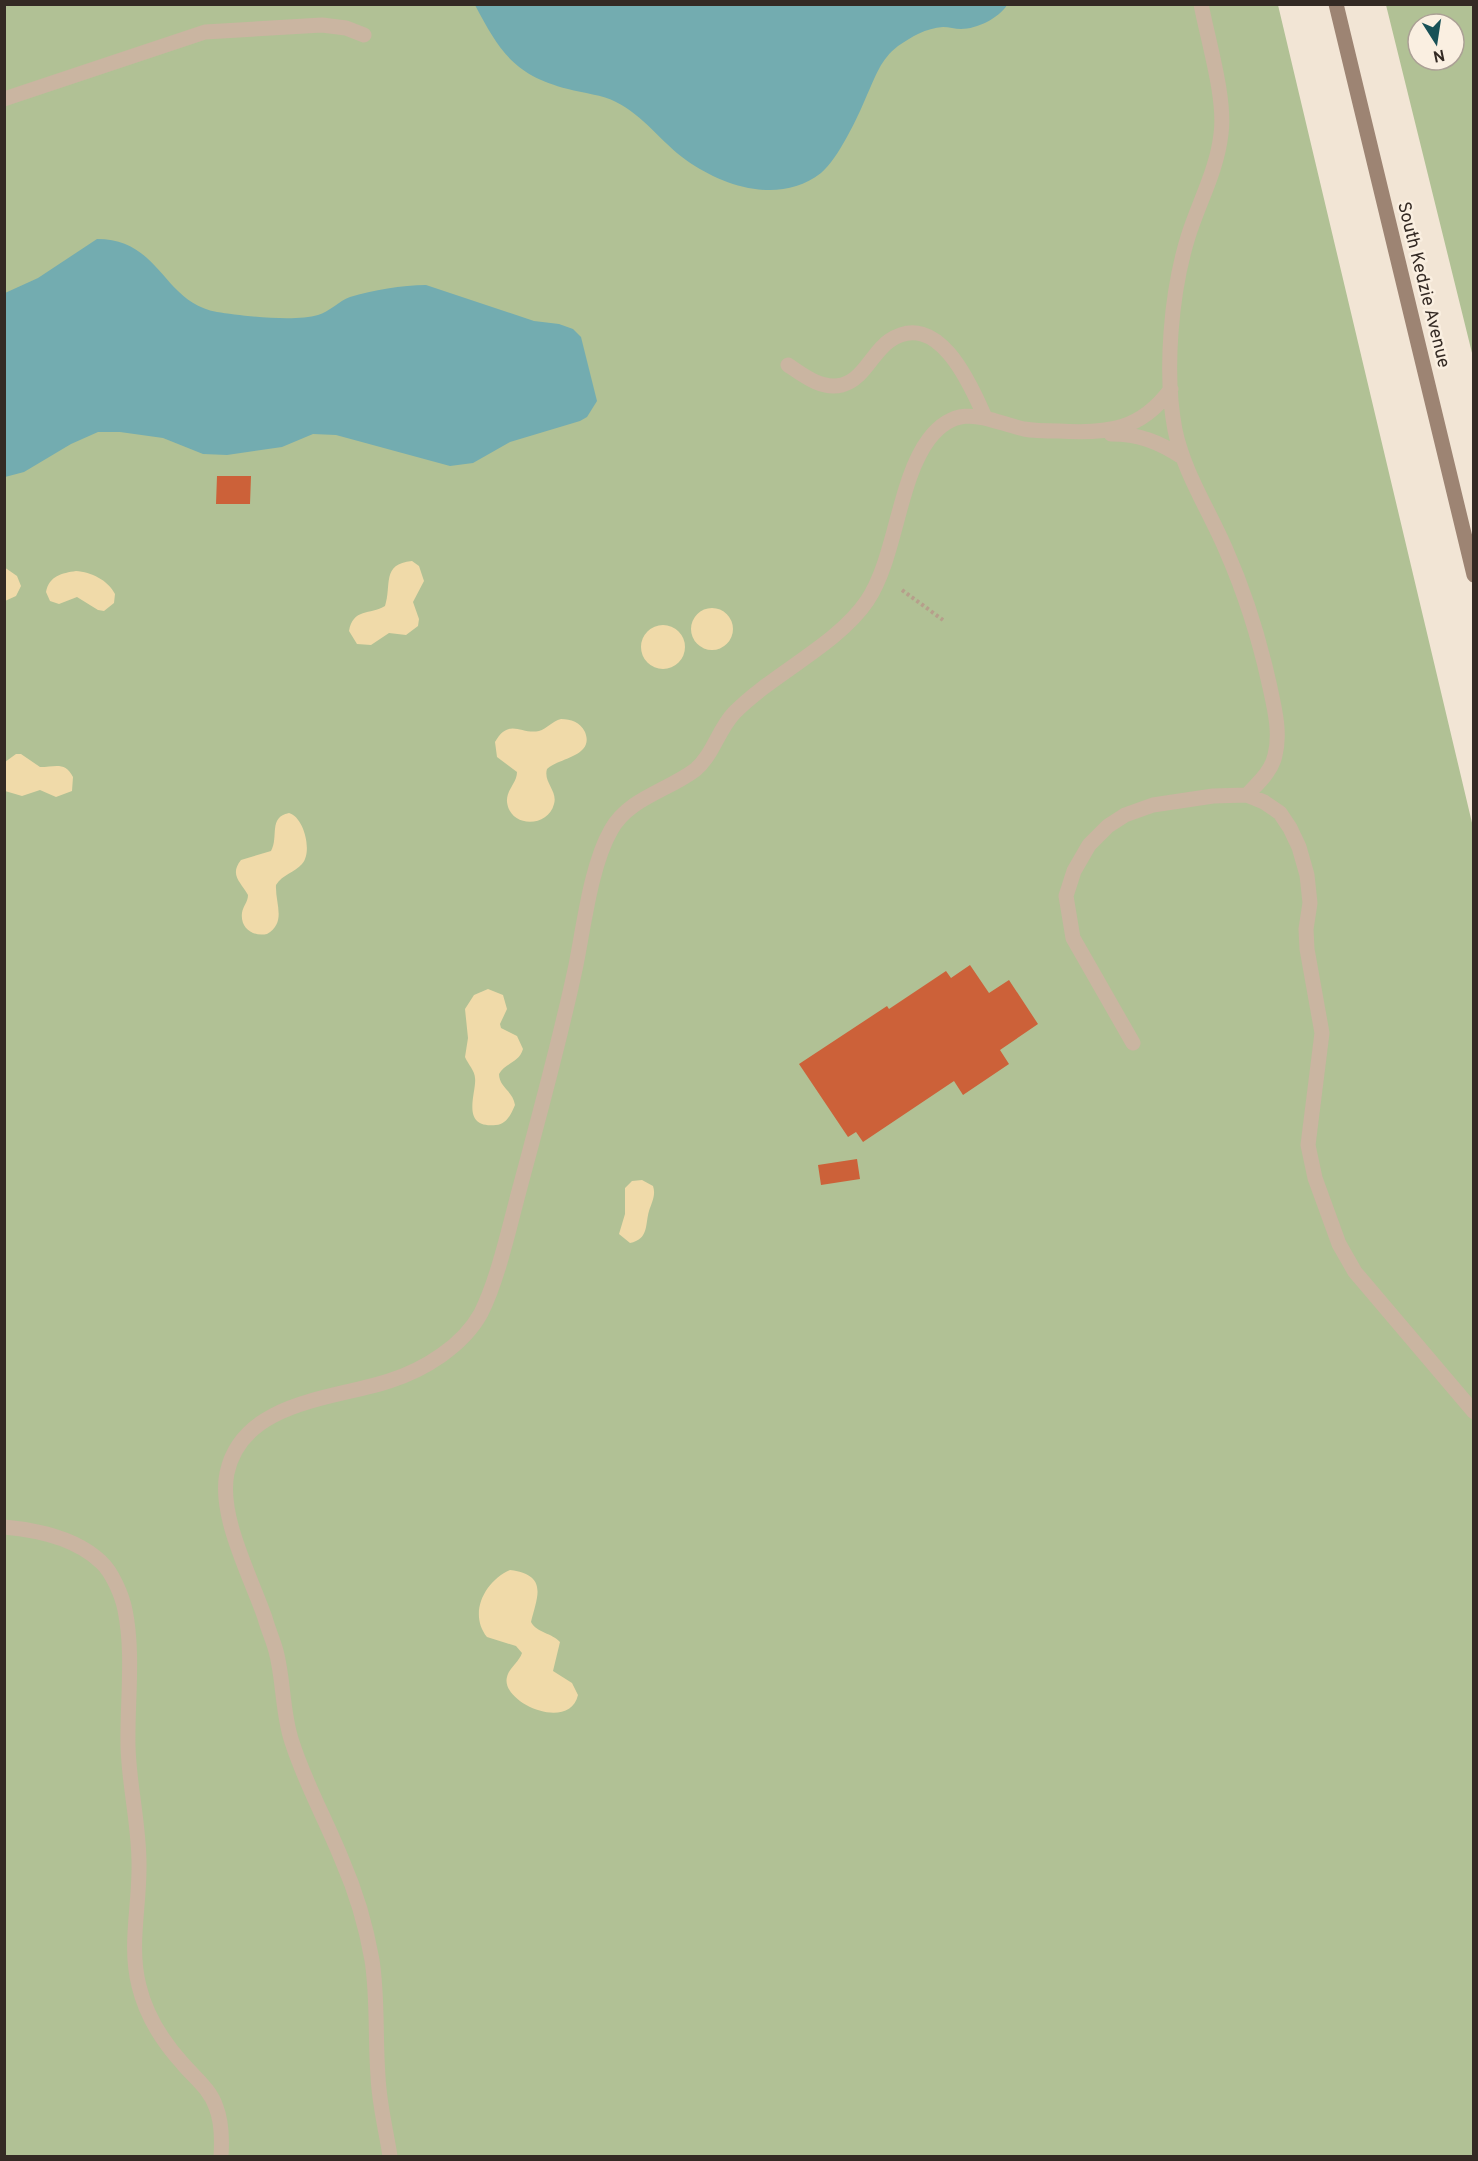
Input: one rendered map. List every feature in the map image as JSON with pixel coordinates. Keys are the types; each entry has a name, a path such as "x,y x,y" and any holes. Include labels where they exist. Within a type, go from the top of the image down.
{"main road":[{"name":"South Kedzie Avenue","path":"1336,4 1473,575"}],"lane":[{"path":"1201,4 1220,99 1222,131 1218,155 1188,236 1179,274 1172,313 1171,389 1175,428 1182,457 1227,550 1249,607 1273,703 1278,738 1275,756 1269,770 1247,795"},
{"path":"4,99 206,33 322,25 345,27 364,35"},
{"path":"788,365 807,378 827,386 844,384 859,375 890,341 907,333 928,337 948,350 965,373 984,415"},
{"path":"1096,433 1137,421 1157,408 1171,389"},
{"path":"390,2157 378,2081 378,2016 372,1963 362,1915 343,1861 290,1737 276,1652 228,1515 225,1490 228,1469 237,1448 275,1414 304,1402 390,1381 417,1369 443,1354 463,1337 480,1313 502,1253 565,1015 593,882 610,832 626,810 700,766 727,720 748,700 849,622 869,598 880,573 919,456 932,434 949,423 965,417 984,415 1026,430 1133,434 1162,444 1182,457"},
{"path":"1133,1043 1073,938 1066,896 1074,871 1089,845 1108,826 1125,815 1163,804 1213,796 1247,795 1264,802 1280,813 1299,847 1307,875 1310,903 1306,929 1307,949 1322,1033 1320,1060 1309,1117 1308,1145 1315,1178 1339,1244 1355,1272 1473,1412"},
{"path":"4,1527 47,1535 82,1547 102,1563 114,1581 125,1608 128,1637 128,1748 132,1799 138,1830 140,1869 132,1956 139,1988 149,2016 163,2039 206,2089 216,2107 221,2128 221,2157"}],"path":[{"path":"880,573 943,620"}],"green space":[{"path":"5,5 1278,5 1473,827 1473,2156 5,2156"},
{"path":"1386,5 1473,5 1473,357"}],"sand":[{"path":"412,561 419,566 424,581 413,602 419,619 418,626 406,635 389,633 371,645 357,644 349,631 354,619 358,615 385,606 392,571 402,563"},
{"path":"4,567 17,576 21,586 16,596 5,601"},
{"path":"76,571 93,575 104,581 115,594 114,603 104,611 98,610 77,597 59,604 50,601 46,592 50,582 61,574"},
{"path":"712,608 727,614 733,629 727,644 712,650 697,644 691,629 697,614"},
{"path":"663,625 678,632 685,647 678,662 663,669 648,662 641,647 648,632"},
{"path":"561,719 572,720 581,726 587,740 585,747 574,756 547,769 547,778 555,799 550,812 537,821 522,820 510,811 507,802 517,772 497,757 495,742 505,730 539,731"},
{"path":"16,754 21,754 40,767 59,766 67,769 73,777 72,791 56,797 40,790 22,796 5,791 5,762"},
{"path":"289,813 299,821 303,828 307,844 305,859 299,867 282,878 276,885 279,912 277,924 267,934 252,933 243,923 242,913 248,895 237,878 236,870 241,860 271,851 276,823 283,815"},
{"path":"488,989 503,995 507,1009 500,1024 501,1028 517,1036 523,1049 521,1054 499,1074 501,1082 512,1096 515,1105 506,1121 496,1125 485,1125 477,1121 474,1116 472,1108 475,1075 465,1057 468,1038 465,1009 474,995"},
{"path":"642,1180 653,1186 654,1195 643,1235 630,1243 619,1234 625,1214 625,1188 632,1181"},
{"path":"510,1570 531,1577 535,1582 537,1596 531,1622 560,1642 553,1671 572,1683 578,1695 572,1706 562,1712 550,1713 536,1710 514,1696 508,1687 507,1677 522,1653 516,1646 487,1637 482,1628 479,1608 482,1599 493,1582"}],"water":[{"path":"475,5 1007,5 999,14 980,25 967,29 943,27 931,29 913,36 898,46 879,69 847,137 827,167 805,183 770,190 752,189 717,178 686,160 635,114 616,102 550,83 521,69 501,49"},
{"path":"97,239 118,242 135,249 149,259 184,296 199,306 217,312 268,318 308,317 322,314 359,294 397,287 426,285 534,321 559,324 573,329 581,337 597,401 587,417 580,421 510,442 473,463 450,466 336,435 313,434 282,447 227,455 203,454 163,438 120,432 98,432 71,444 24,472 5,477 5,293 38,278"}],"building":[{"path":"217,476 251,476 250,504 216,504"},
{"path":"970,965 989,993 1009,980 1038,1024 1000,1050 1009,1064 963,1095 954,1081 863,1142 856,1132 848,1137 799,1064 887,1006 889,1009 946,971 951,978"},
{"path":"857,1159 860,1179 821,1185 818,1165"}]}
